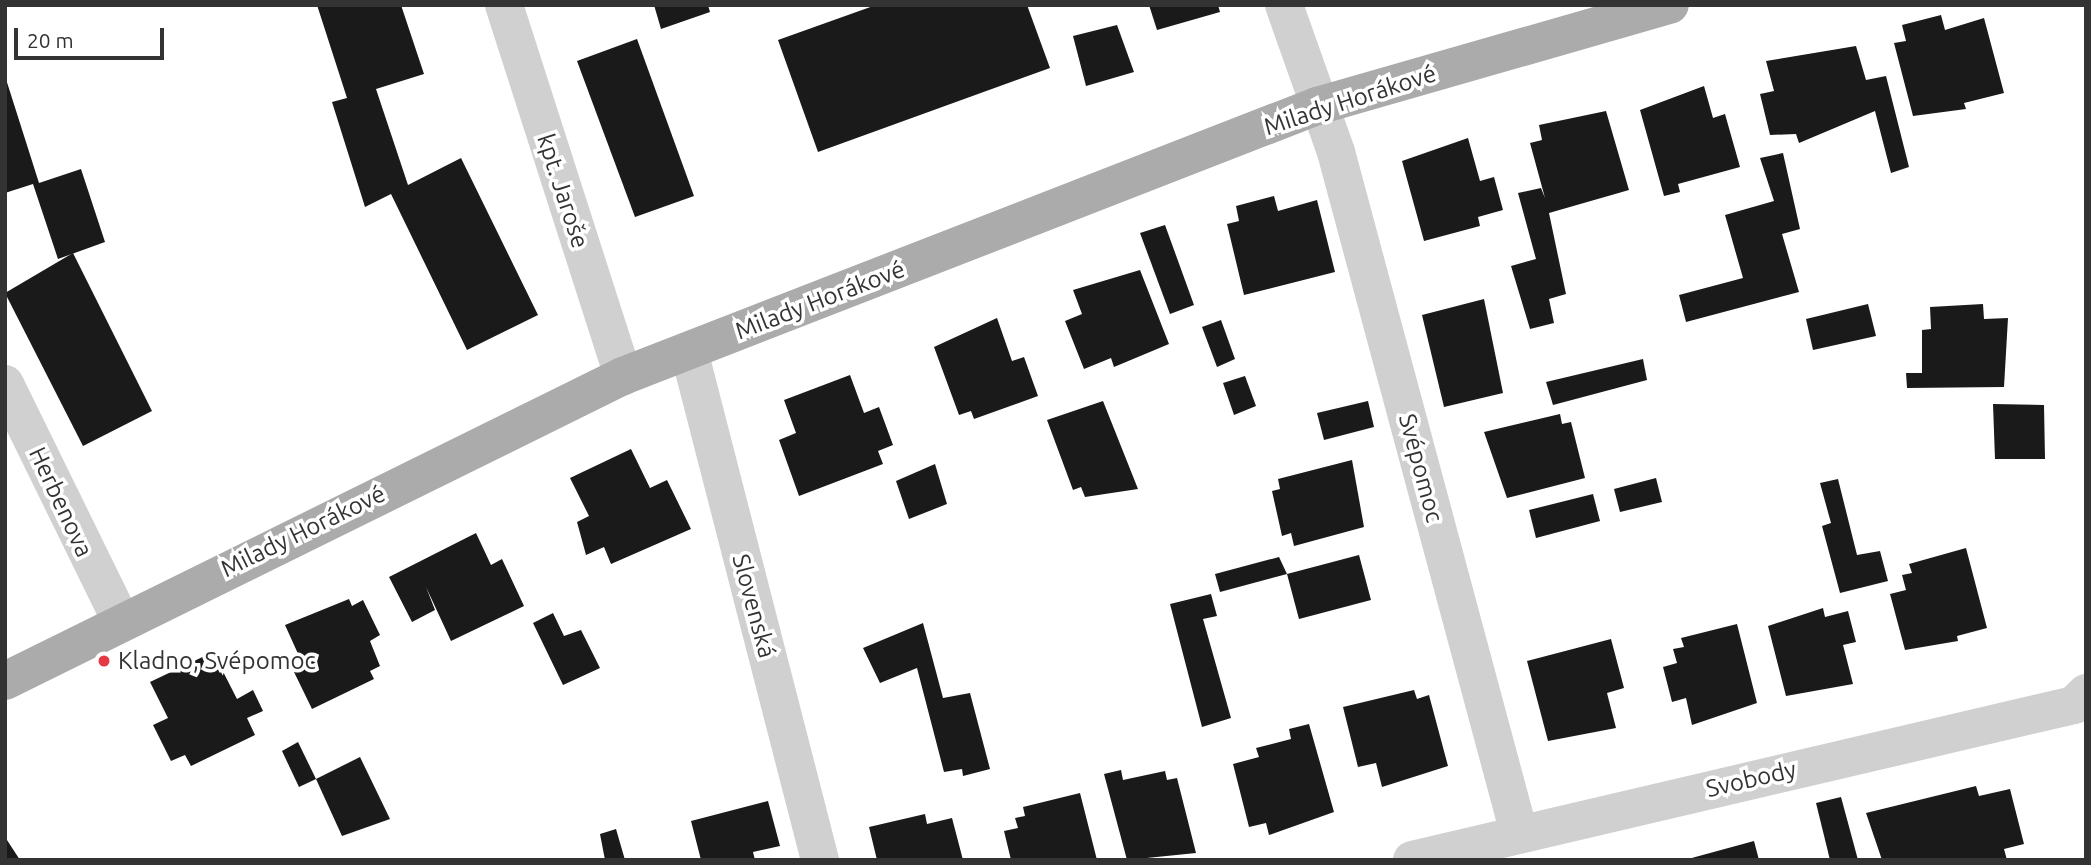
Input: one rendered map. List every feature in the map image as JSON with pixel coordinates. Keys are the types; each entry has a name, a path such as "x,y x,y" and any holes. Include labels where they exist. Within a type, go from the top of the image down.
{"main road":[{"name":"Milady Horákové","path":"5,681 120,619 623,376 1317,106 1670,5"}],"street":[{"name":"kpt. Jaroše","path":"504,5 623,376"},
{"name":"Svépomoc","path":"1284,5 1317,106 1336,152 1519,833"},
{"name":"Slovenská","path":"689,351 820,860"},
{"name":"Herbenova","path":"5,384 120,619"},
{"name":"Svobody","path":"1412,860 2074,705 2086,693"}],"building":[{"path":"317,5 401,5 424,74 376,89 408,185 461,158 538,315 467,350 391,194 365,207 332,102 347,98"},
{"path":"654,5 708,5 710,12 661,29"},
{"path":"876,5 1027,5 1050,68 818,152 778,40"},
{"path":"1149,5 1218,5 1220,12 1157,30"},
{"path":"1941,15 1945,30 1984,18 2004,93 1964,103 1966,109 1913,116 1894,43 1906,41 1902,25"},
{"path":"1117,25 1134,72 1086,86 1073,36"},
{"path":"637,39 694,196 635,217 577,61"},
{"path":"1856,46 1866,80 1886,76 1909,167 1891,173 1875,111 1799,143 1796,134 1770,135 1760,94 1774,91 1766,61"},
{"path":"5,76 39,183 81,169 105,242 58,259 33,184 5,193"},
{"path":"1704,86 1713,118 1725,114 1740,167 1678,184 1680,192 1664,196 1640,110"},
{"path":"1606,111 1629,190 1549,213 1566,294 1549,299 1554,323 1530,329 1511,266 1536,259 1518,193 1541,188 1545,198 1530,143 1542,140 1539,125"},
{"path":"1468,138 1480,181 1494,177 1503,210 1478,217 1480,226 1424,241 1402,161"},
{"path":"1783,153 1800,229 1782,234 1799,292 1686,322 1679,295 1743,278 1725,215 1774,201 1760,158"},
{"path":"1274,196 1278,211 1317,200 1335,272 1244,295 1227,224 1239,221 1236,206"},
{"path":"1165,225 1194,305 1170,314 1140,233"},
{"path":"73,253 152,411 83,446 5,293"},
{"path":"1140,270 1169,344 1114,367 1111,358 1084,369 1065,321 1082,314 1073,290"},
{"path":"1484,299 1503,393 1444,407 1422,315"},
{"path":"1868,304 1876,336 1813,350 1806,319"},
{"path":"1983,304 1984,319 2008,318 2004,387 1907,388 1906,373 1922,373 1922,330 1931,329 1930,307"},
{"path":"997,318 1012,361 1024,357 1038,396 974,419 971,411 959,415 934,347"},
{"path":"1221,320 1235,359 1217,367 1202,327"},
{"path":"1643,359 1647,380 1553,405 1546,382"},
{"path":"850,375 864,413 879,407 893,445 878,451 883,464 799,496 779,440 796,433 784,400"},
{"path":"1245,376 1256,406 1234,415 1223,383"},
{"path":"1103,401 1138,489 1085,497 1081,487 1073,490 1047,420"},
{"path":"1368,401 1374,427 1324,440 1317,413"},
{"path":"1993,404 2044,405 2045,459 1995,459"},
{"path":"1560,414 1562,424 1571,422 1585,478 1507,498 1484,432"},
{"path":"631,449 650,488 667,480 691,529 611,564 604,547 586,555 577,522 589,516 570,478"},
{"path":"1352,460 1364,527 1294,546 1291,533 1282,536 1272,491 1280,489 1278,479"},
{"path":"935,464 947,504 909,519 896,481"},
{"path":"1656,478 1662,502 1620,512 1614,489"},
{"path":"1838,479 1857,555 1880,551 1888,581 1840,593 1822,526 1831,523 1820,483"},
{"path":"1593,494 1600,521 1536,538 1529,510"},
{"path":"476,533 491,565 502,559 524,606 451,641 426,587 435,610 412,622 389,577"},
{"path":"1966,548 1987,628 1957,636 1958,641 1905,650 1890,594 1906,590 1902,575 1912,573 1909,564"},
{"path":"1359,555 1371,600 1299,619 1287,574"},
{"path":"1279,557 1287,574 1220,592 1215,574"},
{"path":"1211,594 1217,616 1203,619 1231,718 1202,727 1170,604"},
{"path":"349,599 352,606 363,600 380,635 370,641 380,666 370,671 374,679 312,709 294,672 304,667 285,625"},
{"path":"1823,608 1825,617 1848,611 1856,642 1843,645 1853,684 1786,696 1768,626"},
{"path":"553,613 564,636 581,630 600,668 563,685 533,623"},
{"path":"923,623 943,698 970,693 990,769 963,776 962,769 944,772 917,668 880,683 863,648"},
{"path":"1737,624 1757,703 1692,725 1686,698 1672,702 1663,667 1677,663 1673,649 1684,647 1681,638"},
{"path":"1611,639 1624,688 1607,693 1616,728 1548,741 1527,661"},
{"path":"213,652 237,699 253,690 263,711 247,718 255,735 191,766 185,755 171,761 153,725 168,718 150,682"},
{"path":"1414,690 1417,699 1429,695 1448,766 1382,787 1376,763 1358,767 1343,707"},
{"path":"1309,724 1334,812 1269,835 1266,823 1249,827 1233,764 1259,757 1256,748 1291,739 1289,729"},
{"path":"298,742 316,779 299,787 282,751"},
{"path":"360,757 390,819 342,836 316,779"},
{"path":"1121,770 1123,780 1165,771 1167,780 1177,778 1196,853 1127,860 1104,774"},
{"path":"1976,786 1979,796 2010,789 2024,844 2004,849 2007,860 1882,860 1866,813"},
{"path":"1080,793 1097,860 1011,860 1004,831 1018,828 1015,818 1025,816 1023,807"},
{"path":"1841,797 1858,860 1830,860 1816,803"},
{"path":"768,801 780,846 753,852 755,860 701,860 691,821"},
{"path":"925,814 927,824 952,818 963,860 877,860 869,827"},
{"path":"616,829 625,860 605,860 600,834"},
{"path":"5,837 20,860 5,860"},
{"path":"1754,841 1759,860 1688,860 1688,859"}],"place":[{"name":"Kladno, Svépomoc","path":"104,661"}]}
